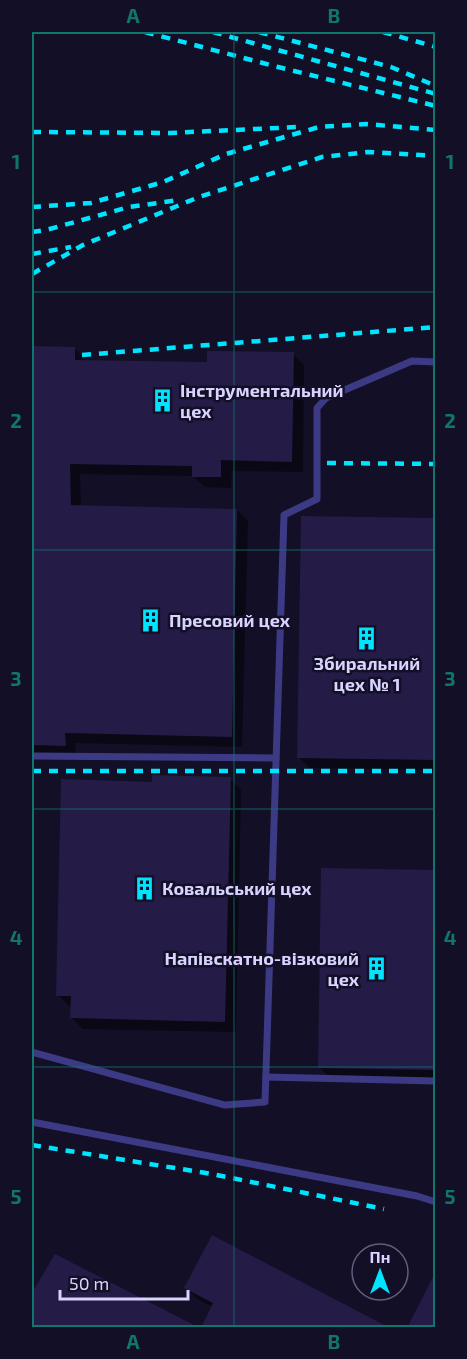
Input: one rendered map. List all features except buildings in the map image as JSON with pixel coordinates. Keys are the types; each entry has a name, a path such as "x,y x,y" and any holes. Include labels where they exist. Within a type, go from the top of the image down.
{"lane":[{"path":"32,1052 225,1105 265,1102 284,515 317,499 317,408 326,398 412,360 435,362"},
{"path":"32,756 276,758"},
{"path":"266,1077 435,1082"},
{"path":"32,1122 417,1196 435,1202"}],"railway":[{"path":"145,32 436,106"},
{"path":"213,32 436,94"},
{"path":"259,32 391,67 436,86"},
{"path":"383,32 436,47"},
{"path":"32,207 91,203 163,182 226,154 319,127 366,124 436,130"},
{"path":"32,132 169,133 298,127"},
{"path":"32,274 83,245 199,197 322,157 368,152 436,156"},
{"path":"32,232 129,207 179,200"},
{"path":"32,254 71,247"},
{"path":"82,355 436,327"},
{"path":"327,463 436,464"},
{"path":"32,771 436,771"},
{"path":"32,1145 212,1174 384,1209"}],"place":[{"name":"Інструментальний цех","path":"162,401"},
{"name":"Пресовий цех","path":"151,621"},
{"name":"Збиральний цех № 1","path":"367,638"},
{"name":"Ковальський цех","path":"144,889"},
{"name":"Напівскатно-візковий цех","path":"377,969"}]}
